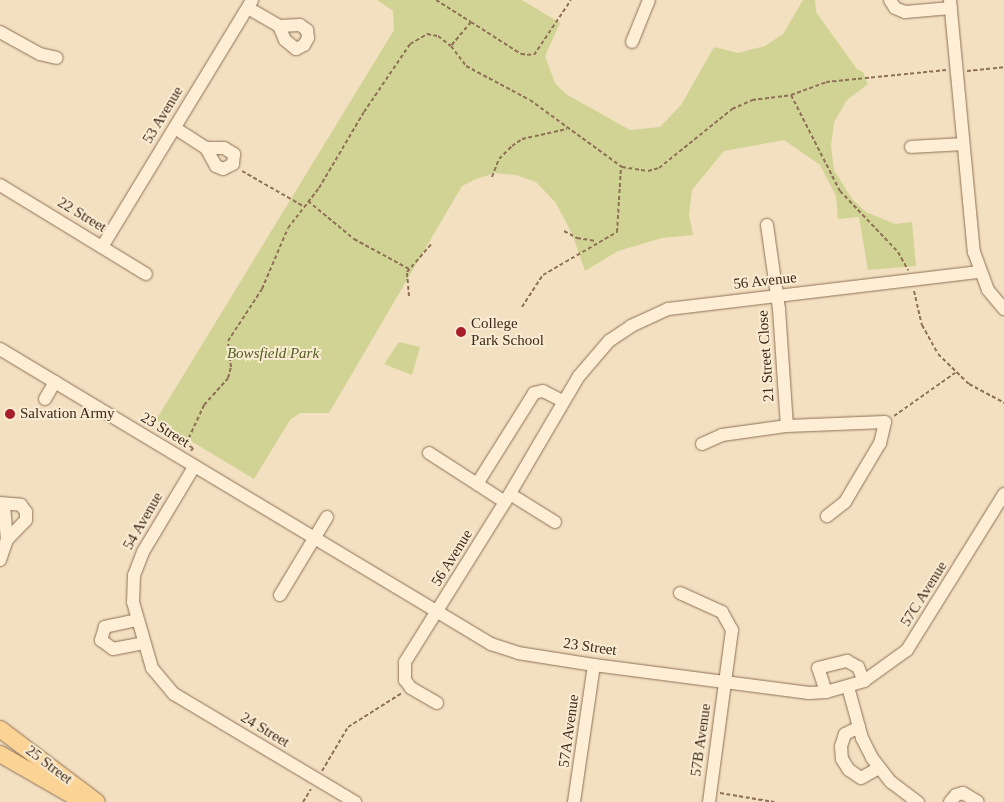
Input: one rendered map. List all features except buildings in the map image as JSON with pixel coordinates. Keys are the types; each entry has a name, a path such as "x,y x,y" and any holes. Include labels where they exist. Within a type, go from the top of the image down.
{"main road":[{"name":"25 Street","path":"0,729 97,802"},
{"name":"25 Street","path":"0,754 84,802"}],"street":[{"path":"632,42 649,0"},
{"path":"890,0 895,8 905,12 950,4 974,250 980,272 988,290 1004,309"},
{"path":"250,4 279,26"},
{"name":"53 Avenue","path":"102,247 250,4"},
{"path":"1,33 40,54 57,58"},
{"path":"175,128 206,148"},
{"path":"911,147 963,144"},
{"name":"22 Street","path":"0,185 146,274"},
{"name":"21 Street Close","path":"767,225 777,296 787,426"},
{"name":"56 Avenue","path":"437,703 411,688 405,680 403,668 508,498 563,401 598,351 650,316 668,309 980,272"},
{"name":"23 Street","path":"0,349 436,612 505,650 594,665 788,691 826,692 848,687"},
{"path":"45,399 55,382"},
{"path":"478,484 534,393 543,392 563,401"},
{"path":"702,444 722,435 787,426 877,420 885,422 880,443 845,502 827,516"},
{"path":"429,453 478,484 556,522"},
{"name":"54 Avenue","path":"160,682 143,643 132,588 138,564 194,466"},
{"name":"57C Avenue","path":"848,687 864,681 906,650 1004,494"},
{"path":"2,504 20,506 26,512 26,520 2,550 2,504"},
{"path":"280,595 327,517"},
{"name":"57B Avenue","path":"680,593 722,612 732,630 709,802"},
{"path":"137,620 105,627 101,640 113,649 143,643"},
{"path":"826,692 818,668 836,662 847,661 855,664 864,681"},
{"name":"57A Avenue","path":"574,802 594,665"},
{"name":"24 Street","path":"160,682 190,704 355,802"},
{"path":"848,687 866,747 879,768 891,782 918,802"},
{"path":"859,727 845,734 841,746 842,759 849,770 861,778 879,768"},
{"path":"950,802 963,793 978,802"}],"path":[{"path":"436,0 521,54 534,55 571,0"},
{"path":"451,46 471,22"},
{"path":"193,448 186,444 204,406 228,378 231,367 228,341 262,289 288,228 308,201 410,44 427,34 438,36 451,46 472,70 530,100 621,167 638,171 659,168 732,109 752,100 791,95 826,82 947,70"},
{"path":"967,70 1004,67"},
{"path":"791,95 840,191 898,252 909,274"},
{"path":"492,177 499,158 522,139 567,129"},
{"path":"522,307 543,275 617,232 621,167"},
{"path":"240,169 303,206"},
{"path":"308,201 354,239 408,270"},
{"path":"564,231 584,240 599,241"},
{"path":"409,296 408,270 431,244"},
{"path":"915,293 926,337 955,373 1004,403"},
{"path":"899,412 955,373"},
{"path":"322,771 348,727 402,693"},
{"path":"303,802 312,786"},
{"path":"720,793 774,802"}],"green space":[{"name":"Bowsfield Park","path":"377,0 522,0 560,23 545,56 555,83 566,94 630,130 660,127 681,105 714,47 738,53 765,46 783,34 803,0 815,0 816,12 857,69 863,72 868,84 847,100 834,122 831,146 834,170 852,199 866,212 895,224 912,222 916,266 868,270 859,217 838,219 836,196 820,165 784,140 724,151 692,190 689,215 693,235 662,238 618,251 585,271 573,236 556,203 536,182 516,175 495,173 476,179 462,186 329,413 300,413 290,420 254,479 156,420 394,30 393,11"},
{"path":"399,342 420,347 412,375 384,364"}],"place":[{"name":"College Park School","path":"461,332"},
{"name":"Salvation Army","path":"10,414"}]}
